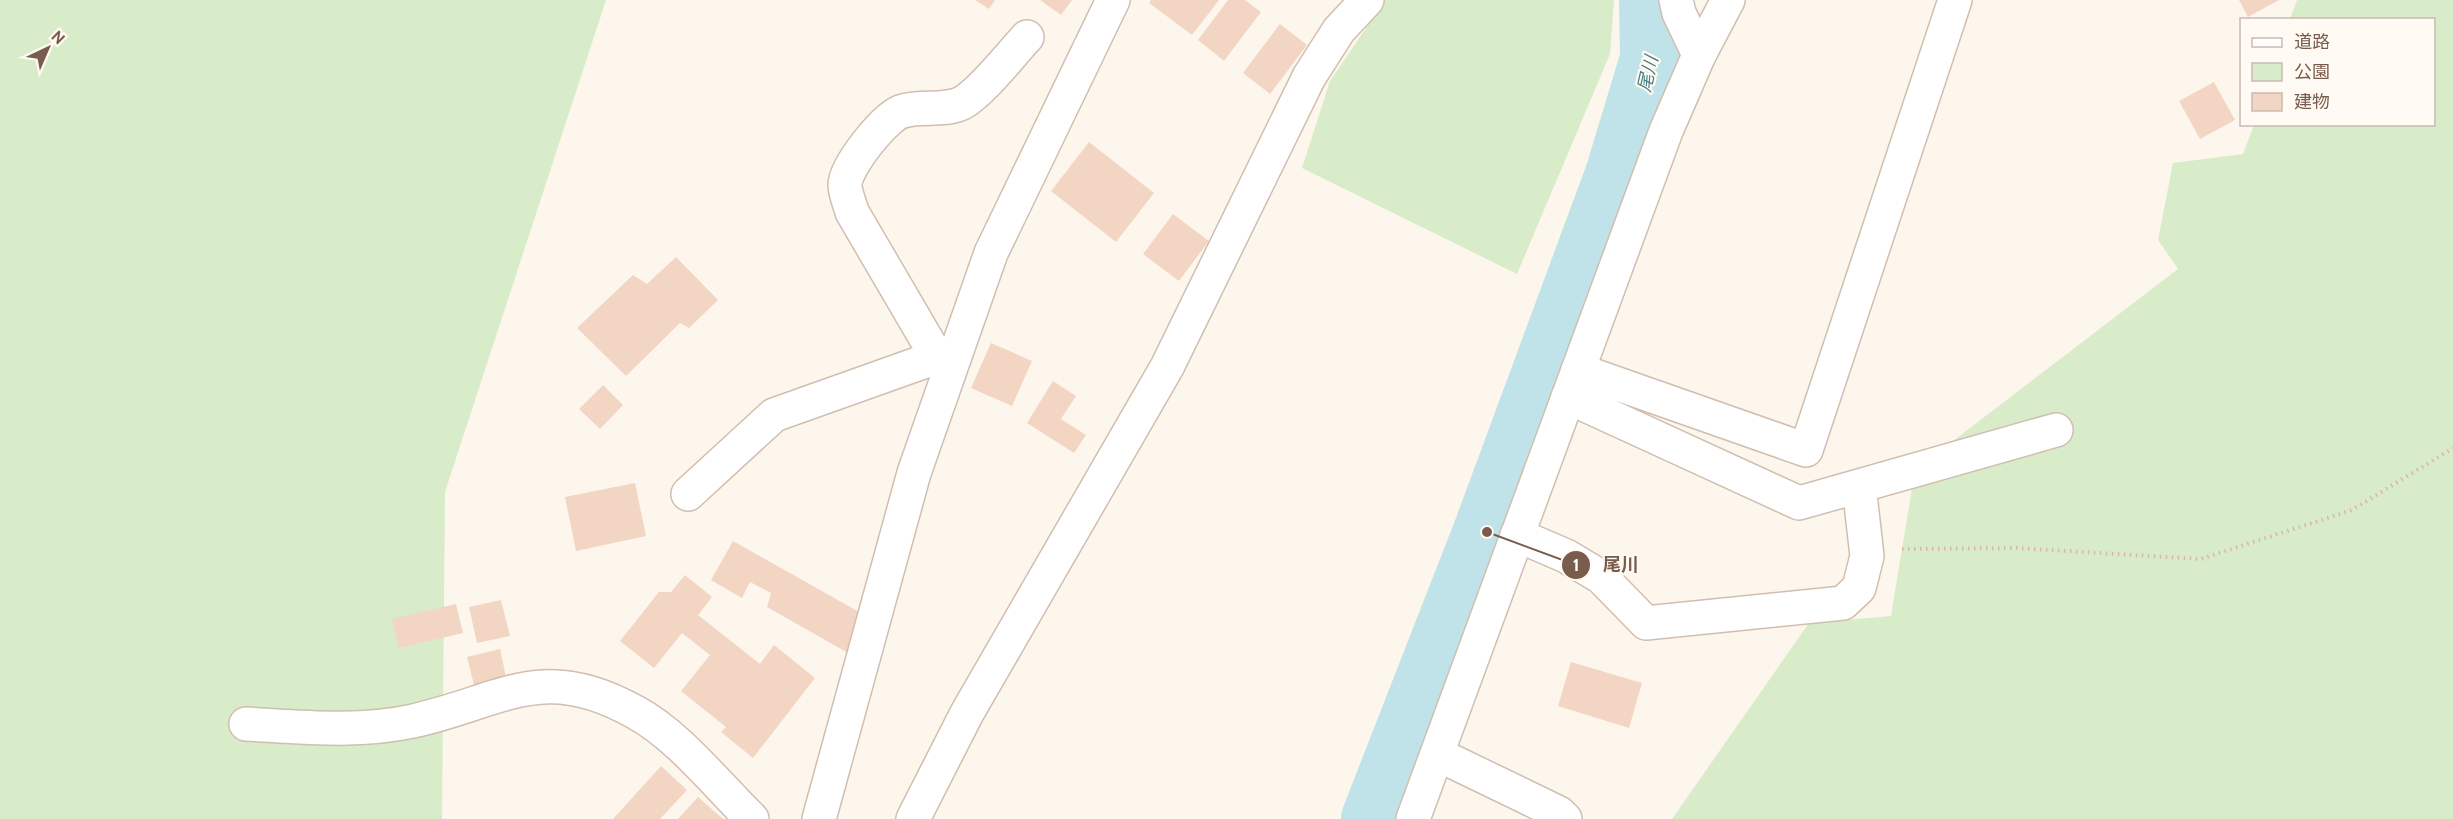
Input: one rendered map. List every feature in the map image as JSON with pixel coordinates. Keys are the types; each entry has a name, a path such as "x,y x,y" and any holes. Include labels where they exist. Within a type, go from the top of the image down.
{"street":[{"path":"819,819 943,367 992,252 1113,0"},
{"path":"913,819 967,713 1167,367 1309,76 1339,30 1367,0"},
{"path":"1676,0 1679,13 1699,55"},
{"path":"1413,819 1666,130 1699,55 1728,0"},
{"path":"1573,383 1806,450 1955,0"},
{"path":"943,367 852,212 845,184 855,160 892,116 904,110 930,110 962,103 988,80 1027,37"},
{"path":"688,494 774,416 943,367"},
{"path":"1573,383 1799,503 2056,430"},
{"path":"1517,535 1566,556 1601,577 1646,623 1843,603 1859,588 1867,556 1859,486"},
{"path":"246,724 340,729 412,721 524,688 558,685 595,694 636,712 665,734 752,819"},
{"path":"1437,754 1559,813 1565,819"}],"path":[{"path":"1867,556 1880,549 2016,548 2201,559 2352,510 2453,448"}],"green space":[{"path":"0,0 606,0 445,492 442,819 0,819"},
{"path":"1385,0 1614,0 1610,54 1517,274 1302,168 1330,81"},
{"path":"2297,0 2453,0 2453,819 1672,819 1809,623 1891,616 1915,470 2178,269 2158,240 2173,163 2243,154 2254,126 2435,126 2435,18 2290,18"}],"building":[{"path":"975,0 995,0 989,9"},
{"path":"1040,0 1072,0 1061,15"},
{"path":"1151,0 1219,0 1192,35 1149,3"},
{"path":"1228,0 1245,0 1261,12 1224,61 1198,40"},
{"path":"2239,0 2279,0 2248,17"},
{"path":"1280,24 1307,45 1270,94 1243,73"},
{"path":"2214,82 2235,120 2200,139 2179,101"},
{"path":"1089,142 1154,193 1116,242 1051,191"},
{"path":"1173,214 1209,241 1179,281 1143,254"},
{"path":"676,257 718,300 689,328 680,323 626,376 577,328 633,275 647,284"},
{"path":"991,343 1032,361 1012,406 971,388"},
{"path":"1053,381 1076,396 1061,419 1086,435 1074,453 1027,423"},
{"path":"603,385 623,405 600,429 579,409"},
{"path":"635,483 646,536 576,551 565,497"},
{"path":"733,541 868,617 848,653 767,607 771,593 750,582 742,598 711,580"},
{"path":"685,575 712,597 698,615 760,664 774,645 815,678 753,758 721,732 726,727 681,691 710,655 682,633 654,668 620,641 659,592 671,592"},
{"path":"501,600 510,636 477,643 469,607"},
{"path":"456,604 463,633 399,648 392,619"},
{"path":"500,649 506,677 474,685 467,657"},
{"path":"1571,662 1642,683 1629,728 1558,706"},
{"path":"661,766 687,790 660,819 613,819"},
{"path":"698,797 723,819 678,819"}],"waterway":[{"name":"尾川","path":"1375,819 1487,532 1619,175 1654,59 1653,0"}],"place":[{"name":"尾川","path":"1487,532"}]}
